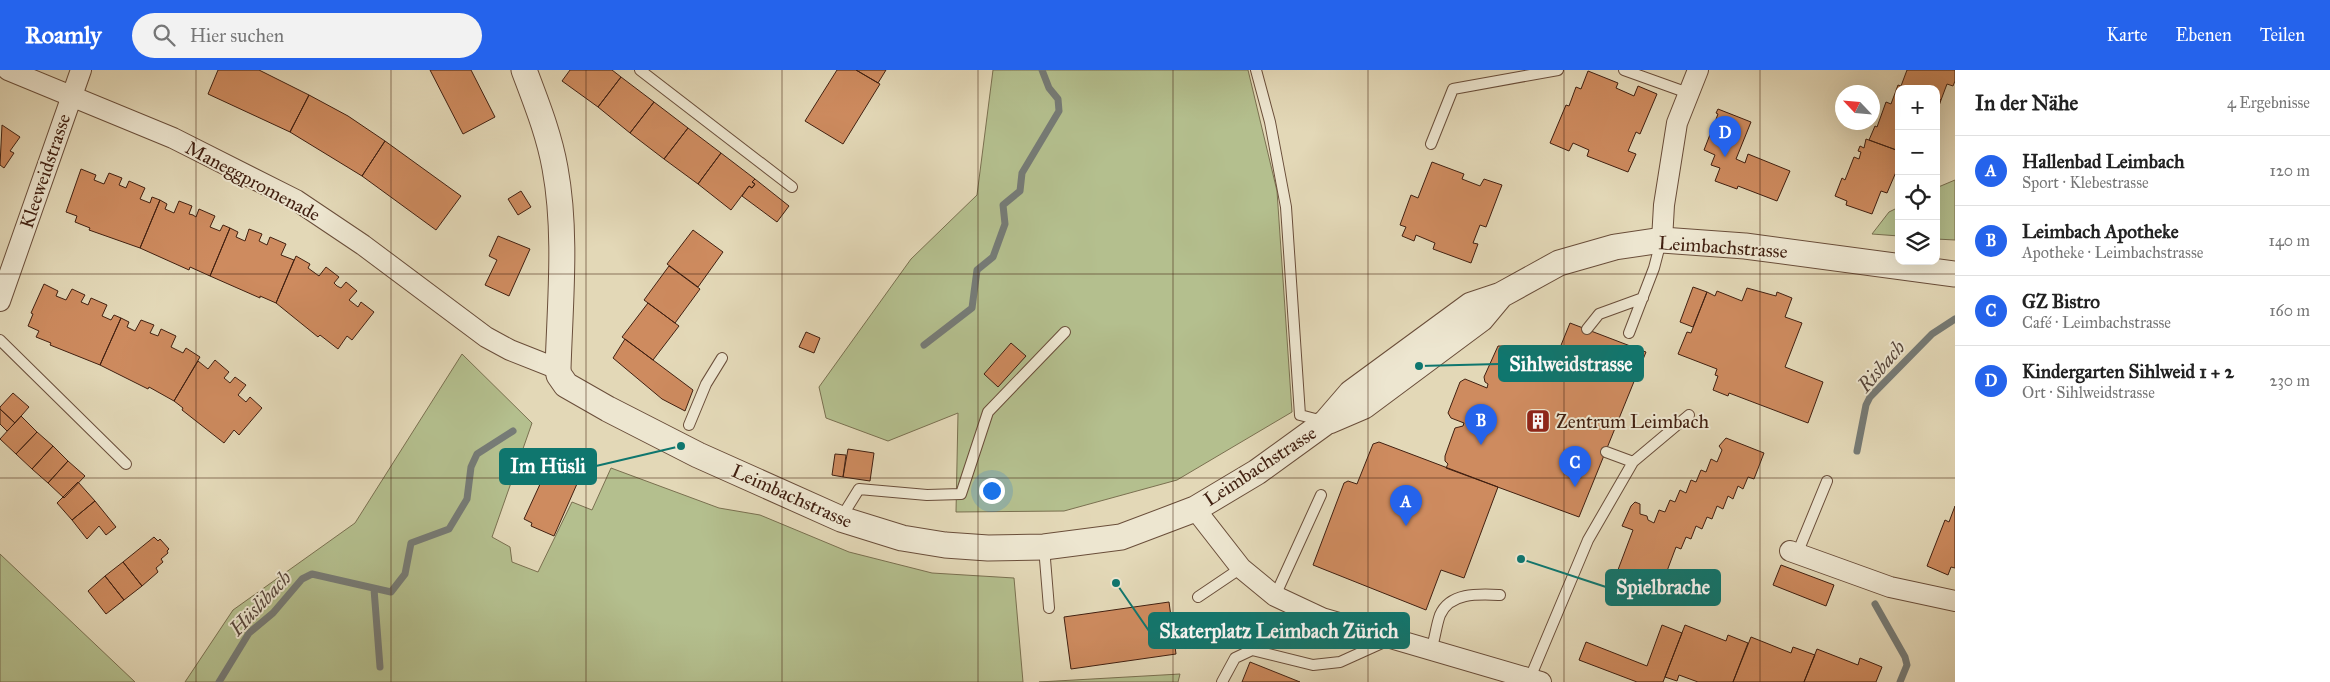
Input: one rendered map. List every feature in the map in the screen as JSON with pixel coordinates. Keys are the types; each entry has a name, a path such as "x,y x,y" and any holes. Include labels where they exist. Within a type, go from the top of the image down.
{"street":[{"name":"Maneggpromenade","path":"8,70 71,97 109,110 173,138 296,200 363,245 486,337 510,350 558,369"},
{"name":"Kleeweidstrasse","path":"0,301 81,70"},
{"path":"524,70 546,130 555,168 562,219 558,369"},
{"path":"1662,240 1664,205 1677,123 1698,70"},
{"name":"Leimbachstrasse","path":"558,369 559,375 566,385 608,409 698,454 841,519 902,538 945,545 988,548 1044,547 1121,537 1195,509 1257,472 1326,422 1351,393 1470,305 1501,295 1559,263 1615,247 1662,240 1745,246 1955,274"},
{"path":"1195,509 1241,568 1275,596 1322,618 1536,680"},
{"path":"1793,552 1907,592 1955,600"}],"lane":[{"path":"640,70 792,187"},
{"path":"1256,70 1270,122 1286,207 1300,415 1326,422"},
{"path":"1431,144 1453,89 1558,70"},
{"path":"1624,70 1688,93"},
{"path":"1629,333 1654,268 1662,240"},
{"path":"1587,329 1599,314 1643,298"},
{"path":"841,519 859,489 927,495 961,494 988,412 1065,332"},
{"path":"0,340 126,464"},
{"path":"689,425 706,384 722,358"},
{"path":"1536,680 1588,540 1633,462 1688,415"},
{"path":"1606,452 1633,462"},
{"path":"1793,552 1827,481"},
{"path":"1275,596 1321,495"},
{"path":"1044,547 1049,608"},
{"path":"1198,597 1241,568"},
{"path":"1431,650 1440,614 1451,602 1473,594 1500,595"},
{"path":"1222,682 1235,658 1252,650 1313,665 1340,662 1392,638"}],"green space":[{"path":"993,70 1248,70 1277,191 1292,412 1177,480 1064,511 956,512 958,413 888,441 826,418 819,387 911,259 977,195"},
{"path":"1955,180 1955,240 1940,239 1940,186"},
{"path":"1895,209 1895,236 1872,234 1889,212"},
{"path":"462,354 532,423 492,537 510,547 512,562 538,572 572,502 592,510 611,468 719,508 760,515 849,552 932,573 1014,578 1023,682 185,682 233,610 355,523"},
{"path":"0,554 135,682 0,682"},
{"path":"1180,674 1178,682 1039,682"}],"building":[{"path":"218,70 259,70 309,95 290,132 208,94"},
{"path":"430,70 471,70 495,117 463,134"},
{"path":"570,70 612,70 621,77 598,107 562,81"},
{"path":"837,70 856,70 880,84 843,144 805,121"},
{"path":"856,70 886,70 878,83"},
{"path":"1907,70 1955,70 1953,86 1947,84 1941,100 1940,85 1901,85"},
{"path":"1588,71 1618,83 1616,88 1634,96 1638,86 1657,94 1640,134 1636,132 1628,151 1636,154 1628,172 1587,156 1589,150 1573,143 1569,151 1550,143 1566,105 1569,106 1576,87 1581,89"},
{"path":"621,77 654,102 630,133 598,107"},
{"path":"1895,93 1895,150 1869,140 1873,130 1880,130 1880,119 1886,102 1891,104"},
{"path":"309,95 348,116 385,141 362,176 290,132"},
{"path":"654,102 688,128 664,159 630,133"},
{"path":"1718,109 1751,122 1736,159 1745,163 1748,154 1790,171 1777,201 1738,186 1737,189 1715,181 1720,168 1711,165 1715,155 1704,150 1718,114 1716,113"},
{"path":"2,125 20,137 10,151 14,153 4,168 0,165"},
{"path":"688,128 721,153 698,184 664,159"},
{"path":"1866,139 1895,150 1895,174 1887,193 1881,191 1872,214 1846,205 1847,201 1835,196 1842,178 1845,180 1854,157 1859,159 1861,152 1858,151 1860,146 1864,148"},
{"path":"385,141 461,196 436,230 362,176"},
{"path":"721,153 755,179 752,182 755,184 752,188 749,186 731,210 698,184"},
{"path":"1432,162 1464,174 1462,179 1480,186 1484,179 1502,185 1486,227 1480,225 1473,243 1478,244 1471,263 1433,249 1435,243 1416,235 1414,241 1402,236 1406,227 1400,225 1411,195 1418,198"},
{"path":"81,169 96,175 94,180 104,184 109,173 122,178 119,185 126,188 129,181 145,188 140,199 150,203 152,197 160,200 140,248 89,230 90,228 75,222 77,216 66,212"},
{"path":"755,179 789,206 777,222 742,196 749,186 752,188 755,184 752,182"},
{"path":"521,191 531,207 518,215 508,199"},
{"path":"160,200 167,204 165,209 174,213 179,201 192,206 189,214 196,217 199,209 215,216 210,227 220,231 223,225 230,228 210,276 190,267 189,270 140,248"},
{"path":"230,228 238,232 236,237 245,241 249,229 262,234 259,241 267,245 270,237 286,244 281,255 294,260 276,303 210,276"},
{"path":"693,230 723,252 698,287 667,264"},
{"path":"498,236 530,249 509,296 485,285 497,260 489,256"},
{"path":"296,256 310,264 308,268 319,276 326,267 339,277 334,283 337,286 341,288 346,282 357,291 349,300 358,307 361,302 374,312 352,340 347,336 338,349 320,335 318,337 276,303"},
{"path":"669,266 700,289 675,323 644,300"},
{"path":"44,284 58,291 56,296 66,300 72,289 85,295 81,302 88,305 91,298 107,305 102,316 111,320 114,315 121,318 100,365 50,345 51,343 36,337 39,331 28,326 33,314 31,313"},
{"path":"1693,287 1707,292 1693,327 1680,322"},
{"path":"1747,288 1776,296 1777,292 1792,298 1785,317 1802,323 1785,367 1823,382 1808,423 1729,393 1728,396 1713,390 1718,376 1715,375 1717,369 1678,354 1687,332 1691,333 1707,292 1715,296 1717,291 1742,301"},
{"path":"648,303 679,326 653,360 622,337"},
{"path":"121,318 129,322 127,327 135,331 141,320 154,325 150,333 158,336 161,329 176,336 171,347 183,353 186,348 200,357 174,401 149,387 148,389 100,365"},
{"name":"Zentrum Leimbach","path":"1570,323 1646,352 1579,517 1446,468 1448,464 1445,461 1455,428 1463,426 1464,423 1451,418 1448,413 1460,382 1465,379 1487,388 1488,384 1485,382 1484,377 1498,346 1503,346 1553,365"},
{"path":"806,332 820,338 814,353 799,347"},
{"path":"625,339 693,390 685,411 662,399 613,358"},
{"path":"1011,343 1026,356 998,387 984,374"},
{"path":"215,360 229,372 224,378 230,383 235,377 246,385 238,395 246,402 250,397 262,408 239,435 234,430 224,443 182,410 183,408 174,401 198,361 208,369"},
{"path":"13,393 29,407 15,423 0,409"},
{"path":"0,409 15,423 7,431 0,424"},
{"path":"21,416 37,432 16,454 0,439"},
{"path":"37,432 53,446 32,469 16,454"},
{"path":"1726,438 1764,453 1754,479 1748,477 1743,489 1738,486 1733,499 1728,496 1723,509 1717,506 1712,519 1707,517 1702,529 1696,526 1691,539 1686,537 1681,549 1676,547 1658,595 1652,593 1647,604 1610,591 1633,530 1622,526 1631,506 1635,502 1640,504 1640,514 1647,516 1648,520 1654,523 1659,510 1665,512 1670,500 1675,502 1680,490 1686,493 1691,480 1696,482 1701,470 1706,472 1711,459 1717,462 1722,450 1719,446"},
{"path":"1379,442 1498,487 1464,578 1441,570 1426,610 1313,565 1344,483 1348,481 1357,484 1373,444"},
{"path":"53,446 68,461 48,483 32,469"},
{"path":"848,449 874,453 870,481 843,477"},
{"path":"554,454 584,468 554,536 531,526 532,523 524,519 541,482 534,479 538,471 545,474"},
{"path":"835,454 846,455 843,477 832,475"},
{"path":"68,461 85,476 64,498 48,483"},
{"path":"78,482 95,501 72,520 57,503"},
{"path":"95,501 116,527 106,535 99,526 87,539 72,520"},
{"path":"1955,506 1955,568 1951,567 1948,575 1927,566 1945,520 1949,522"},
{"path":"154,537 158,541 160,539 169,549 168,553 161,559 163,562 156,568 158,572 142,586 123,562"},
{"path":"123,562 142,586 124,600 105,576"},
{"path":"1781,565 1834,585 1826,606 1773,585"},
{"path":"105,576 124,600 106,614 88,591"},
{"path":"1169,602 1176,654 1071,669 1064,617"},
{"path":"1662,625 1682,633 1663,682 1637,682 1579,660 1586,642 1647,666"},
{"path":"1685,625 1726,641 1728,635 1748,643 1733,682 1698,682 1679,675 1677,681 1665,677"},
{"path":"1751,637 1791,653 1793,647 1815,655 1804,682 1733,682"},
{"path":"1817,649 1858,665 1860,658 1882,667 1876,682 1804,682"},
{"path":"1250,662 1300,682 1242,682"}],"waterway":[{"path":"924,345 972,308 977,270 993,257 1005,224 1003,205 1020,191 1022,173 1059,111 1058,99 1049,88 1042,70"},
{"name":"Risbach","path":"1857,451 1866,405 1870,397 1932,334 1955,319"},
{"name":"Hüslibach","path":"219,682 249,633 273,613 302,579 312,574 391,592 405,574 411,543 449,529 467,499 471,467 477,454 513,431"},
{"path":"374,589 380,667"},
{"name":"Risbach","path":"1875,604 1905,657 1907,665 1900,682"}],"place":[{"name":"Kindergarten Sihlweid 1 + 2","path":"1725,157"},
{"name":"Sihlweidstrasse","path":"1419,366"},
{"name":"Zentrum Leimbach","path":"1538,421"},
{"name":"Leimbach Apotheke","path":"1481,445"},
{"name":"Im Hüsli","path":"681,446"},
{"name":"GZ Bistro","path":"1575,487"},
{"name":"Hallenbad Leimbach","path":"1406,526"},
{"name":"Spielbrache","path":"1521,559"},
{"name":"Skaterplatz Leimbach Zürich","path":"1116,583"}]}
